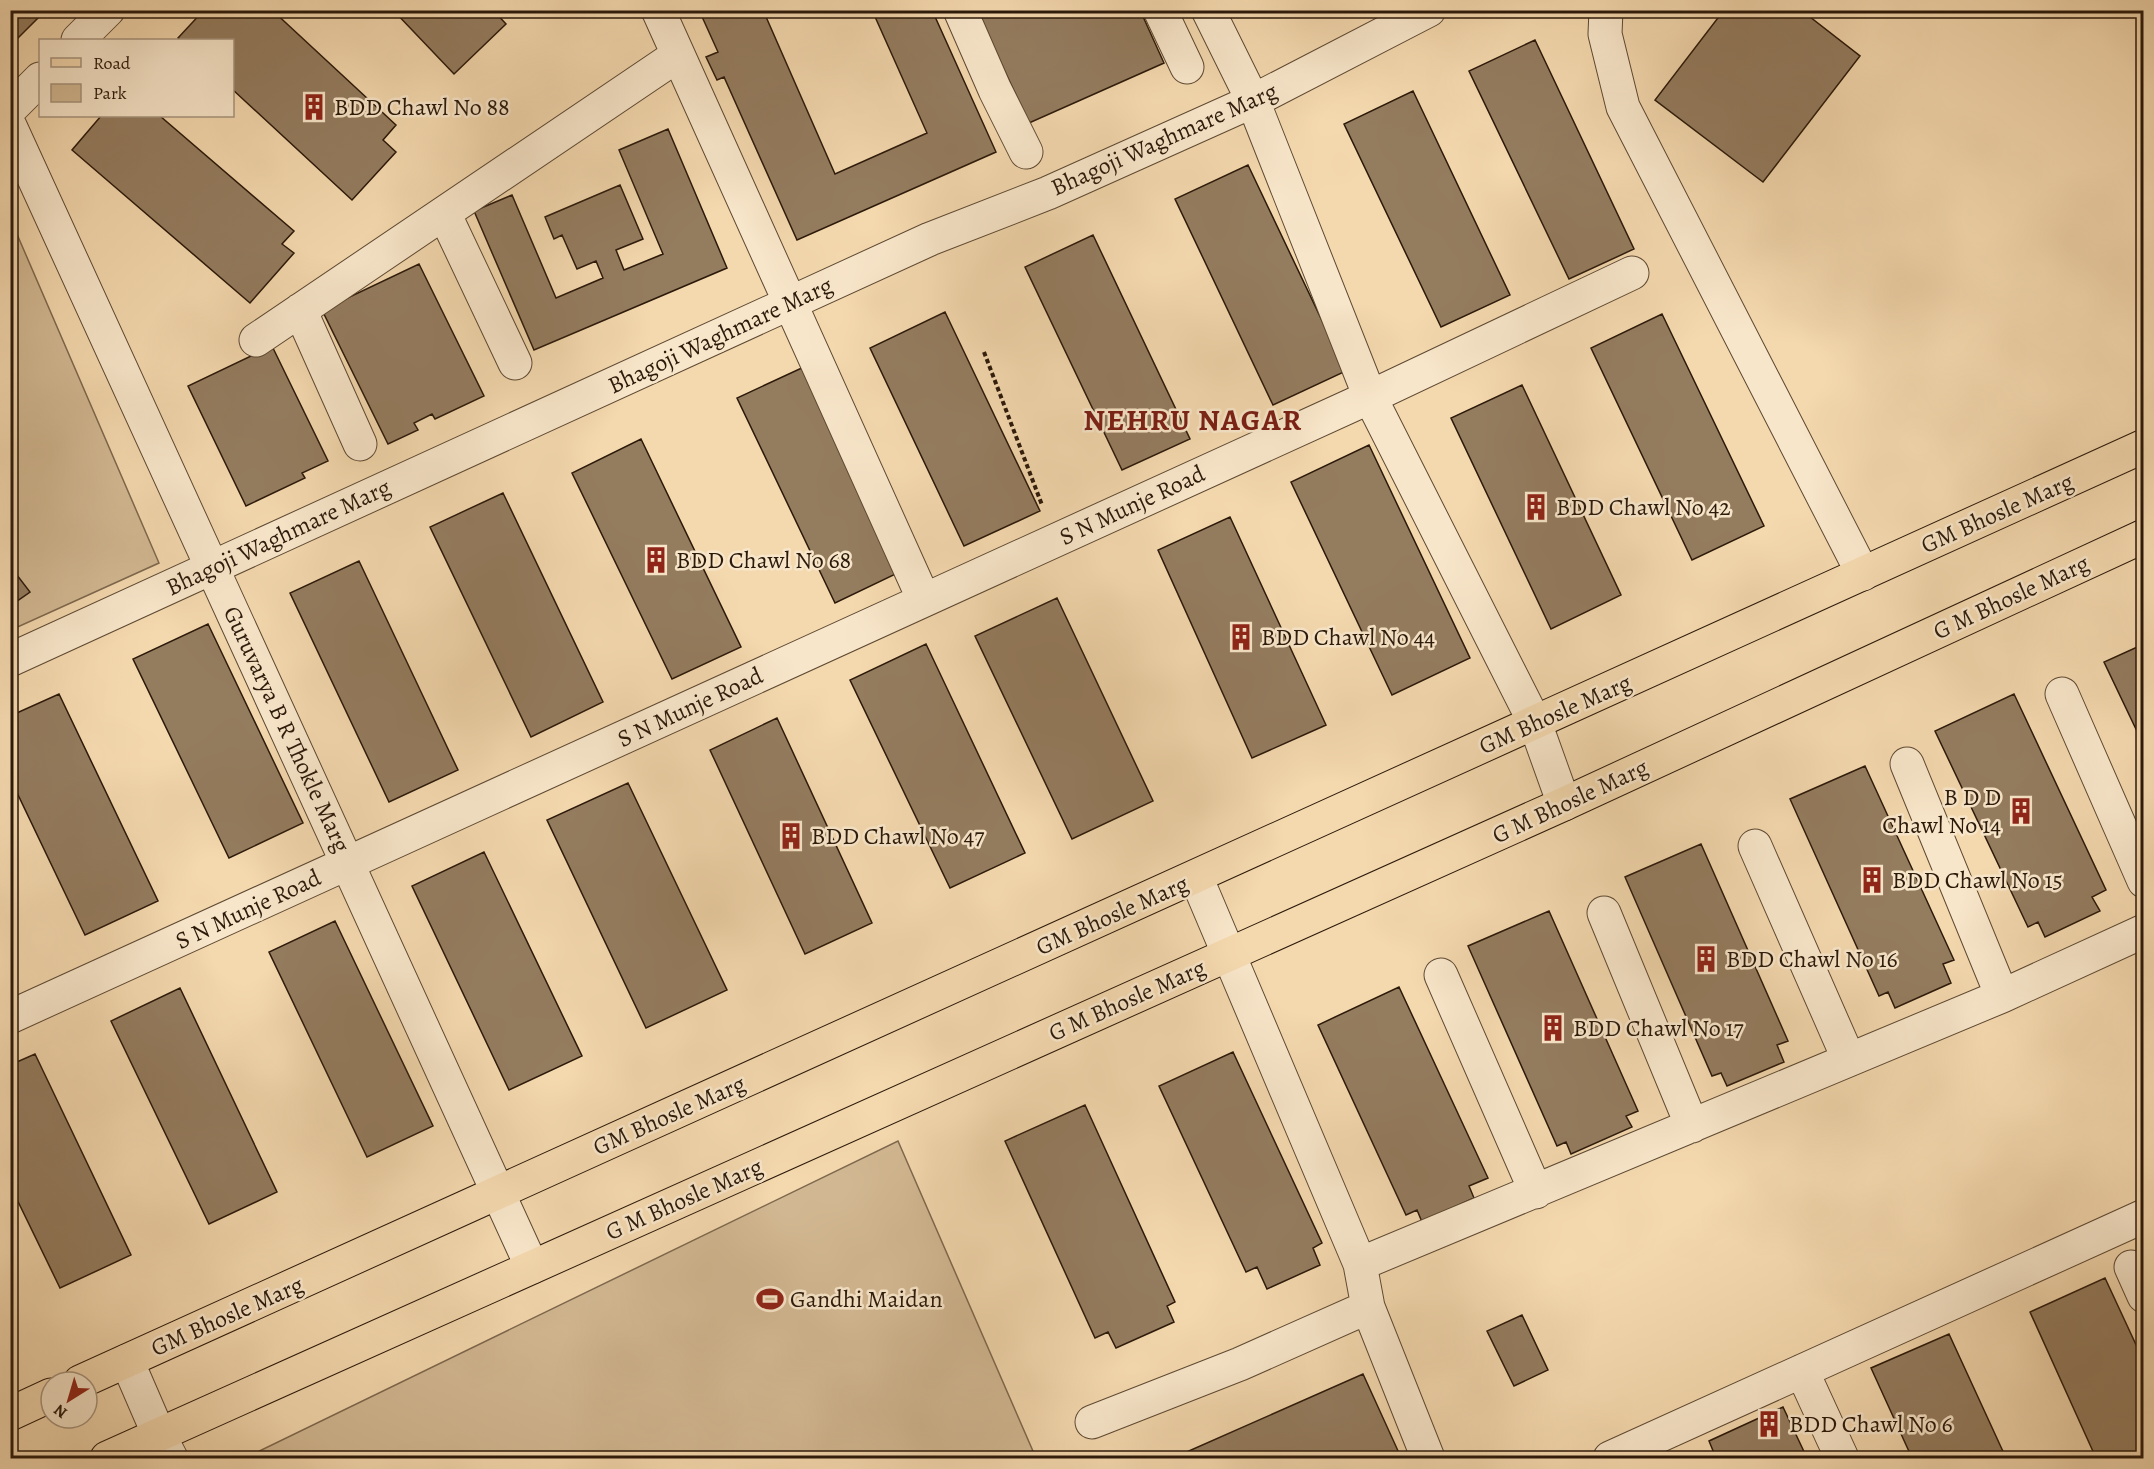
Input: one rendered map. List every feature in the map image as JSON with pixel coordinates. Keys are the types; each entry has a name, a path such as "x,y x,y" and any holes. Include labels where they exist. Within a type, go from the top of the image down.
{"main road":[{"name":"GM Bhosle Marg","path":"99,1374 2144,446"},
{"name":"G M Bhosle Marg","path":"107,1458 165,1447 532,1267 1564,804 2144,536"},
{"path":"10,1414 39,1401"}],"street":[{"path":"79,39 108,10"},
{"path":"658,10 924,600"},
{"path":"960,10 1026,152"},
{"path":"1160,10 1187,67"},
{"path":"1208,10 1253,101 1370,397 1535,723 1564,804"},
{"name":"Bhagoji Waghmare Marg","path":"10,660 930,239 1048,193 1253,101 1429,10"},
{"path":"1606,10 1605,34 1623,107 1863,574"},
{"path":"255,340 678,55"},
{"path":"10,109 39,80"},
{"name":"Guruvarya B R Thokle Marg","path":"10,126 532,1267"},
{"path":"444,213 515,363"},
{"name":"S N Munje Road","path":"10,1017 1370,397 1632,273"},
{"path":"300,310 360,444"},
{"path":"2062,694 2144,881"},
{"path":"1907,764 2002,996"},
{"path":"1755,846 1849,1060"},
{"path":"1196,877 1360,1264 1368,1307 1428,1458"},
{"path":"1604,912 1692,1126"},
{"path":"1360,1264 2002,996 2144,931"},
{"path":"1441,975 1536,1192"},
{"path":"1610,1458 2144,1216"},
{"path":"1092,1422 1240,1364 1368,1307"},
{"path":"128,1361 165,1447"},
{"path":"1802,1371 1842,1458"}],"path":[{"path":"984,352 1056,540"}],"green space":[{"path":"10,218 159,563 11,630 10,630"},
{"name":"Gandhi Maidan","path":"898,1141 1036,1458 250,1458 249,1456"}],"building":[{"path":"10,10 46,10 10,46"},
{"name":"BDD Chawl No 88","path":"204,10 272,10 396,125 383,140 396,152 352,200 234,91 234,39 178,38"},
{"path":"393,10 493,10 506,24 454,74"},
{"path":"699,10 763,10 835,174 927,133 872,10 932,10 996,152 797,240 724,77 717,80 706,57 718,52"},
{"path":"976,10 1140,10 1164,63 1029,123"},
{"path":"1724,10 1801,10 1860,56 1763,182 1655,100"},
{"path":"1535,40 1634,249 1569,279 1469,71"},
{"path":"1413,91 1510,295 1441,327 1344,124"},
{"path":"100,117 161,117 294,231 282,244 294,253 250,303 72,150"},
{"path":"668,129 727,268 534,350 474,211 512,195 556,298 603,278 596,261 577,269 562,235 554,239 545,217 620,185 643,239 616,250 624,270 663,254 619,150"},
{"path":"1248,165 1346,371 1273,405 1175,199"},
{"path":"1093,235 1190,439 1122,470 1025,267"},
{"path":"419,264 484,396 435,419 432,414 414,423 418,430 388,444 322,310"},
{"path":"945,312 1040,511 964,546 870,348"},
{"path":"1662,314 1764,526 1692,560 1591,348"},
{"path":"272,346 328,461 302,473 305,478 246,506 188,386"},
{"path":"806,366 904,570 835,603 737,398"},
{"name":"BDD Chawl No 42","path":"1522,385 1621,595 1551,629 1451,418"},
{"name":"BDD Chawl No 68","path":"641,439 741,647 672,679 572,473"},
{"path":"1369,445 1470,658 1392,695 1291,482"},
{"path":"503,493 603,702 531,737 430,527"},
{"name":"BDD Chawl No 44","path":"1230,517 1326,725 1252,758 1158,550"},
{"path":"359,561 458,770 389,802 290,593"},
{"path":"10,566 30,592 10,606"},
{"path":"1057,598 1153,801 1072,839 975,636"},
{"path":"208,624 303,823 229,858 133,659"},
{"path":"926,644 1025,853 950,888 850,680"},
{"path":"2144,644 2144,746 2104,662"},
{"path":"59,694 158,901 85,935 10,778 10,716"},
{"name":"B D D Chawl No 14","path":"2014,694 2106,890 2092,897 2100,911 2045,937 2038,922 2028,927 1935,731"},
{"name":"BDD Chawl No 47","path":"777,718 872,923 805,954 710,750"},
{"name":"BDD Chawl No 15","path":"1865,766 1954,960 1943,964 1951,983 1895,1008 1888,992 1879,996 1790,799"},
{"path":"628,783 727,990 646,1028 547,820"},
{"name":"BDD Chawl No 16","path":"1701,844 1788,1041 1777,1045 1784,1062 1727,1086 1721,1073 1712,1076 1625,877"},
{"path":"484,852 582,1056 509,1090 412,886"},
{"name":"BDD Chawl No 17","path":"1549,911 1638,1111 1626,1116 1632,1127 1571,1154 1566,1142 1557,1146 1468,946"},
{"path":"335,921 433,1126 367,1157 269,952"},
{"path":"1399,987 1488,1178 1469,1186 1474,1198 1422,1222 1417,1210 1406,1215 1318,1025"},
{"path":"180,988 277,1192 209,1224 111,1021"},
{"path":"1233,1052 1322,1243 1313,1248 1320,1265 1267,1289 1257,1267 1246,1272 1159,1086"},
{"path":"35,1054 131,1255 60,1288 10,1185 10,1065"},
{"path":"1085,1105 1175,1302 1167,1306 1174,1322 1116,1348 1108,1332 1095,1338 1005,1141"},
{"path":"2105,1278 2144,1362 2144,1458 2096,1458 2030,1312"},
{"path":"1522,1315 1548,1370 1514,1386 1487,1331"},
{"path":"1949,1334 2006,1458 1912,1458 1871,1368"},
{"path":"1363,1374 1399,1453 1387,1458 1173,1458"},
{"name":"BDD Chawl No 6","path":"1783,1407 1807,1458 1716,1458 1709,1441"}],"place":[{"name":"BDD Chawl No 88","path":"314,107"},
{"name":"BDD Chawl No 42","path":"1536,507"},
{"name":"BDD Chawl No 68","path":"656,560"},
{"name":"BDD Chawl No 44","path":"1241,637"},
{"name":"B D D Chawl No 14","path":"2021,811"},
{"name":"BDD Chawl No 47","path":"791,836"},
{"name":"BDD Chawl No 15","path":"1872,880"},
{"name":"BDD Chawl No 16","path":"1706,959"},
{"name":"BDD Chawl No 17","path":"1553,1028"},
{"name":"Gandhi Maidan","path":"770,1299"},
{"name":"BDD Chawl No 6","path":"1769,1424"}],"district":[{"name":"NEHRU NAGAR","path":"1193,420"}]}
